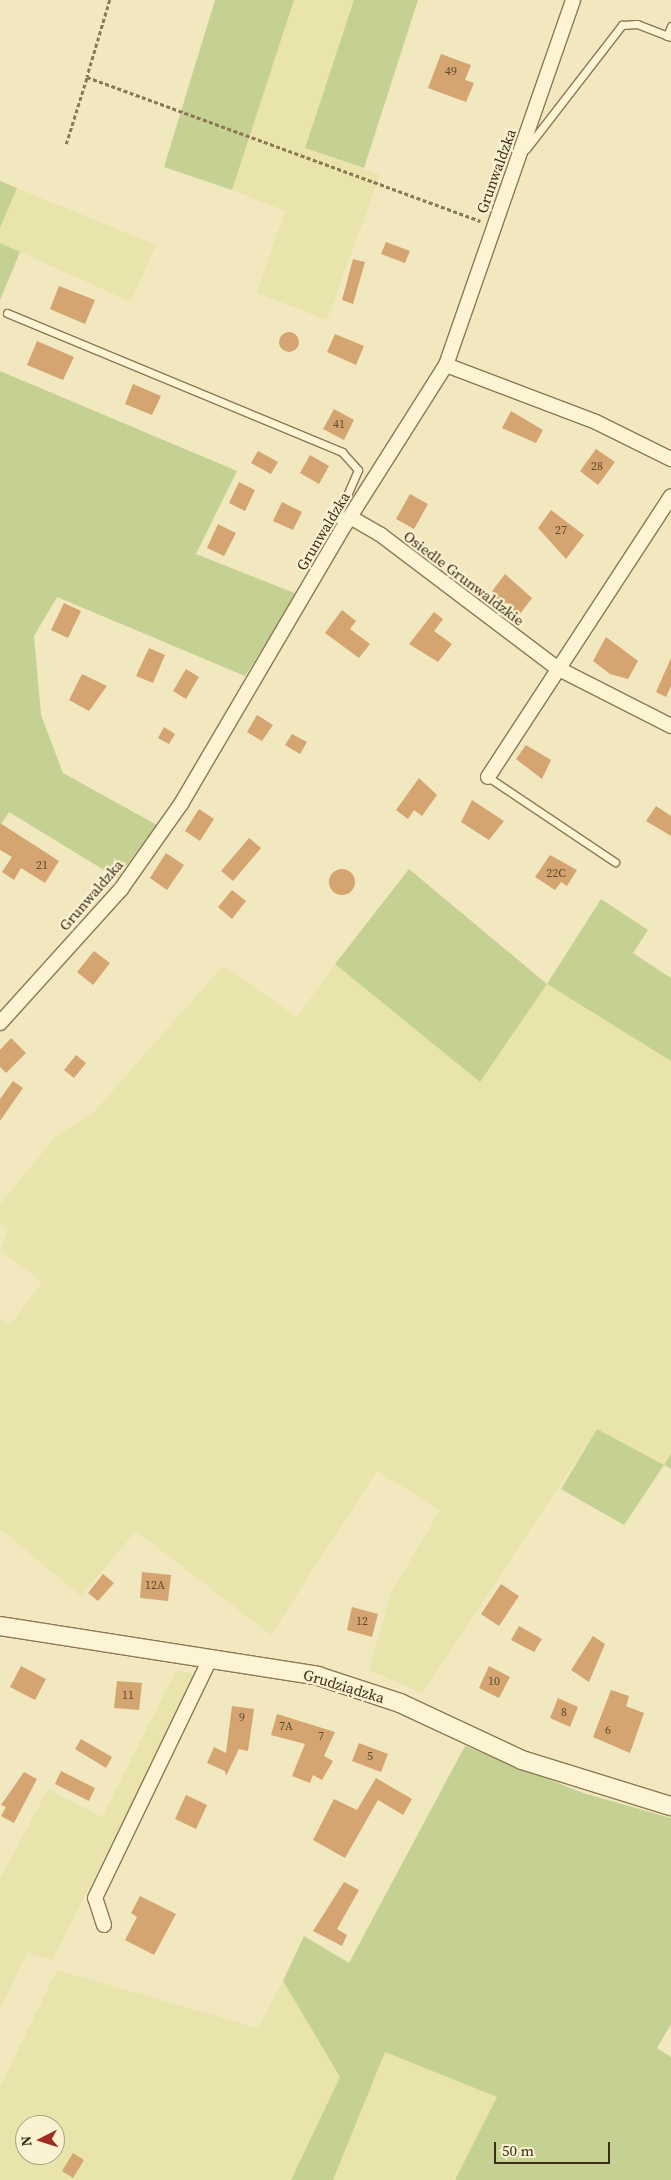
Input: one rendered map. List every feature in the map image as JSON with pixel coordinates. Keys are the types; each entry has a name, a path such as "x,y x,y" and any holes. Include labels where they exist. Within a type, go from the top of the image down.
{"street":[{"name":"Grunwaldzka","path":"0,1023 121,889 181,804 348,520 446,365 572,0"},
{"path":"446,365 596,422 671,459"},
{"path":"488,777 500,752 541,699 557,668 671,496"},
{"name":"Osiedle Grunwaldzkie","path":"348,520 381,535 557,668 671,726"},
{"name":"Grudziądzka","path":"0,1626 277,1667 359,1689 522,1760 671,1806"},
{"path":"104,1925 95,1898 211,1657"}],"lane":[{"path":"517,161 611,34 622,25 637,24 669,37 671,26"},
{"path":"7,313 342,452 358,470 338,518 348,520"},
{"path":"488,777 615,862"}],"path":[{"path":"66,144 110,0"},
{"path":"87,77 493,226"}],"shaded area":[{"path":"294,0 354,0 305,148 380,175 327,320 257,293 285,211 232,190"},
{"path":"17,188 156,245 131,302 0,243 0,228"},
{"path":"335,964 480,1082 547,984 671,1061 671,1454 664,1465 597,1429 422,1693 369,1670 391,1593 440,1510 377,1471 271,1635 136,1531 81,1596 0,1529 0,1318 10,1325 42,1282 0,1250 8,1230 0,1224 0,1204 56,1136 93,1113 223,966 297,1017"},
{"path":"176,1670 198,1675 52,1960 27,1953 0,2009 0,1879 48,1789 102,1817"},
{"path":"57,1970 258,2028 283,1981 340,2077 291,2180 0,2180 0,2086"},
{"path":"384,2052 497,2097 455,2180 333,2180"}],"green space":[{"path":"215,0 294,0 232,190 164,167"},
{"path":"354,0 418,0 364,168 305,148"},
{"path":"0,181 17,188 0,228"},
{"path":"0,243 20,252 0,300"},
{"path":"0,371 237,471 196,554 297,594 245,676 57,597 34,636 41,715 63,773 157,825 117,878 9,812 0,826"},
{"path":"409,869 547,984 480,1082 335,964"},
{"path":"601,899 648,930 633,953 671,978 671,1061 547,984"},
{"path":"597,1429 664,1465 624,1525 561,1489"},
{"path":"671,1454 671,1469 664,1465"},
{"path":"465,1746 583,1793 671,1818 671,2024 657,2048 671,2057 671,2180 455,2180 497,2097 385,2052 333,2180 291,2180 340,2077 283,1981 304,1936 349,1963"}],"building":[{"path":"441,54 471,65 465,80 474,83 466,102 428,88"},
{"path":"386,242 410,251 405,263 381,254"},
{"path":"353,259 365,262 353,304 342,300"},
{"path":"59,286 95,300 85,324 50,309"},
{"path":"289,332 296,335 299,342 296,349 289,352 282,349 279,342 282,335"},
{"path":"335,334 364,346 356,365 327,352"},
{"path":"37,341 74,357 63,380 27,365"},
{"path":"133,384 161,396 152,415 125,404"},
{"path":"334,409 354,420 344,440 323,429"},
{"path":"511,411 543,430 536,443 502,428"},
{"path":"596,449 615,462 598,485 580,471"},
{"path":"258,451 278,462 271,474 251,463"},
{"path":"310,455 329,466 319,484 300,473"},
{"path":"239,482 255,490 245,511 229,503"},
{"path":"410,494 428,504 414,529 396,519"},
{"path":"282,502 302,512 293,530 273,521"},
{"path":"551,510 584,535 566,559 538,528"},
{"path":"218,524 236,533 224,556 207,548"},
{"path":"505,574 532,598 519,615 490,594"},
{"path":"64,603 81,611 68,638 51,630"},
{"path":"342,610 356,621 350,629 370,644 359,658 325,633"},
{"path":"434,612 443,619 434,631 452,644 438,662 409,644"},
{"path":"606,637 638,661 628,679 610,674 593,661"},
{"path":"149,648 165,655 153,683 136,676"},
{"path":"671,658 671,686 666,697 656,692"},
{"path":"186,669 199,677 186,699 173,691"},
{"path":"82,674 107,686 89,711 69,700"},
{"path":"257,715 273,725 262,741 247,732"},
{"path":"164,727 175,734 169,744 158,738"},
{"path":"292,734 307,742 300,754 285,745"},
{"path":"526,745 551,760 542,779 516,759"},
{"path":"419,778 437,795 422,816 414,810 408,819 396,810"},
{"path":"472,800 504,821 489,840 461,822"},
{"path":"656,806 671,816 671,836 646,821"},
{"path":"199,809 214,819 200,841 185,831"},
{"path":"0,823 59,861 45,883 21,868 14,880 2,872 12,857 0,850"},
{"path":"249,838 261,848 233,881 221,871"},
{"path":"166,853 184,865 167,890 150,878"},
{"path":"550,855 577,870 567,886 561,882 555,890 535,877"},
{"path":"342,869 351,873 355,882 351,891 342,895 333,891 329,882 333,873"},
{"path":"232,890 246,901 232,919 218,907"},
{"path":"94,951 110,963 93,985 77,972"},
{"path":"11,1038 26,1053 6,1073 0,1067 0,1050"},
{"path":"76,1055 86,1063 74,1078 64,1070"},
{"path":"13,1081 23,1088 0,1121 0,1099"},
{"path":"142,1572 171,1575 168,1601 140,1598"},
{"path":"103,1574 114,1583 98,1601 88,1593"},
{"path":"501,1584 519,1596 499,1626 481,1614"},
{"path":"352,1607 378,1614 372,1637 347,1630"},
{"path":"519,1626 542,1639 534,1652 511,1640"},
{"path":"593,1636 605,1644 589,1682 571,1670"},
{"path":"21,1666 46,1679 35,1700 10,1687"},
{"path":"489,1666 510,1677 499,1698 479,1688"},
{"path":"117,1681 142,1683 139,1710 114,1708"},
{"path":"611,1690 629,1696 626,1706 644,1713 630,1753 593,1737"},
{"path":"558,1698 578,1707 570,1727 550,1718"},
{"path":"232,1706 254,1709 248,1751 239,1749 226,1776 225,1771 207,1763 214,1747 226,1753"},
{"path":"277,1714 335,1732 324,1756 333,1761 322,1780 313,1775 310,1783 292,1776 305,1744 271,1735"},
{"path":"81,1739 112,1757 106,1768 75,1749"},
{"path":"359,1743 388,1754 381,1772 352,1761"},
{"path":"61,1771 95,1788 89,1801 55,1784"},
{"path":"24,1772 37,1779 14,1823 1,1816 6,1807 1,1805"},
{"path":"376,1778 412,1799 403,1815 378,1800 345,1858 313,1840 334,1799 357,1810"},
{"path":"186,1795 207,1805 196,1829 175,1819"},
{"path":"344,1882 359,1890 337,1929 347,1935 342,1946 313,1931"},
{"path":"140,1896 176,1914 154,1955 125,1940 137,1917 131,1913"},
{"path":"73,2153 84,2160 73,2178 62,2171"}]}
